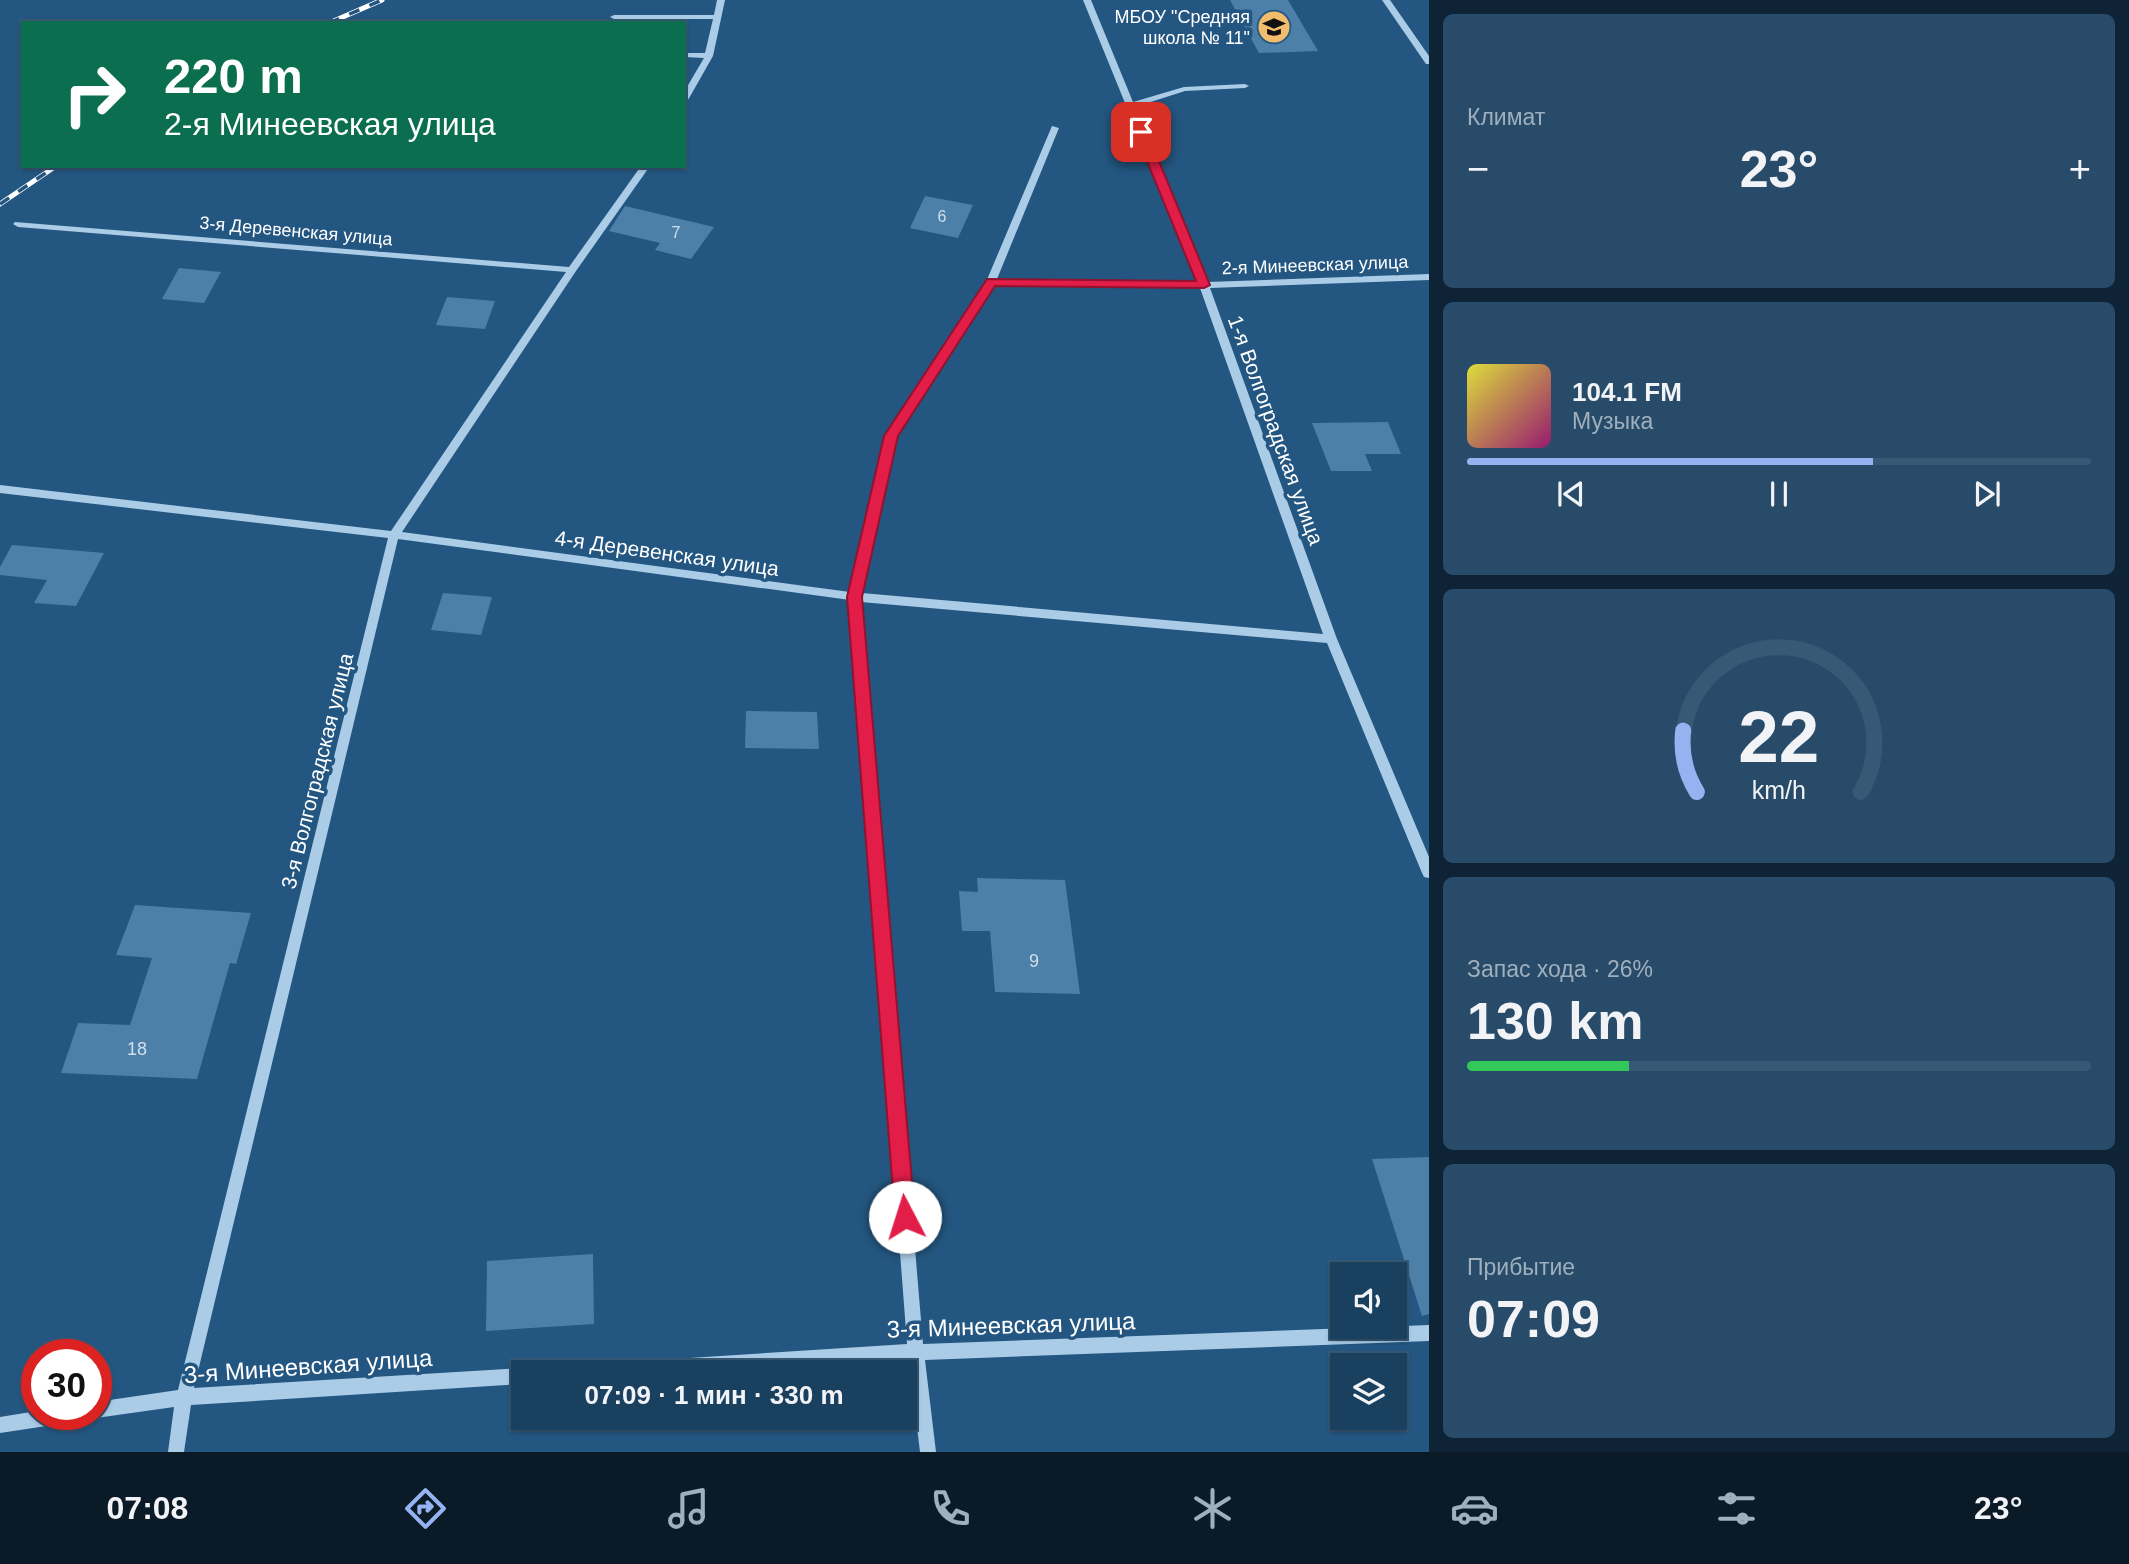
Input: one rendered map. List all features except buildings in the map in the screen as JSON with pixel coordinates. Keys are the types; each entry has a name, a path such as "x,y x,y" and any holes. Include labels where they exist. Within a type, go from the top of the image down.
{"street":[{"path":"686,96 709,56 721,0"},
{"name":"1-я Волгоградская улица","path":"1087,0 1204,285 1331,639 1429,873"},
{"path":"1386,0 1429,62"},
{"path":"614,17 717,17"},
{"path":"686,55 709,56"},
{"path":"1130,106 1184,89 1245,86"},
{"path":"928,1452 916,1352 855,597 891,436 991,282 1055,128"},
{"name":"3-я Волгоградская улица","path":"176,1452 184,1397 394,535 572,270 645,168"},
{"name":"3-я Деревенская улица","path":"18,224 572,270"},
{"name":"2-я Минеевская улица","path":"991,282 1204,285 1429,277"},
{"name":"4-я Деревенская улица","path":"0,489 394,535 855,597 1331,639"},
{"name":"3-я Минеевская улица","path":"788,1360 916,1352 1429,1333"},
{"name":"3-я Минеевская улица","path":"112,1408 184,1397 511,1377"},
{"path":"0,1425 21,1422"}],"railway":[{"path":"334,21 382,0"},
{"path":"0,204 53,168"}],"place":[{"name":"МБОУ \"Средняя школа № 11\"","path":"1274,27"}],"route":[{"path":"905,1217 855,597 891,436 991,282 1204,285 1141,132"}]}
